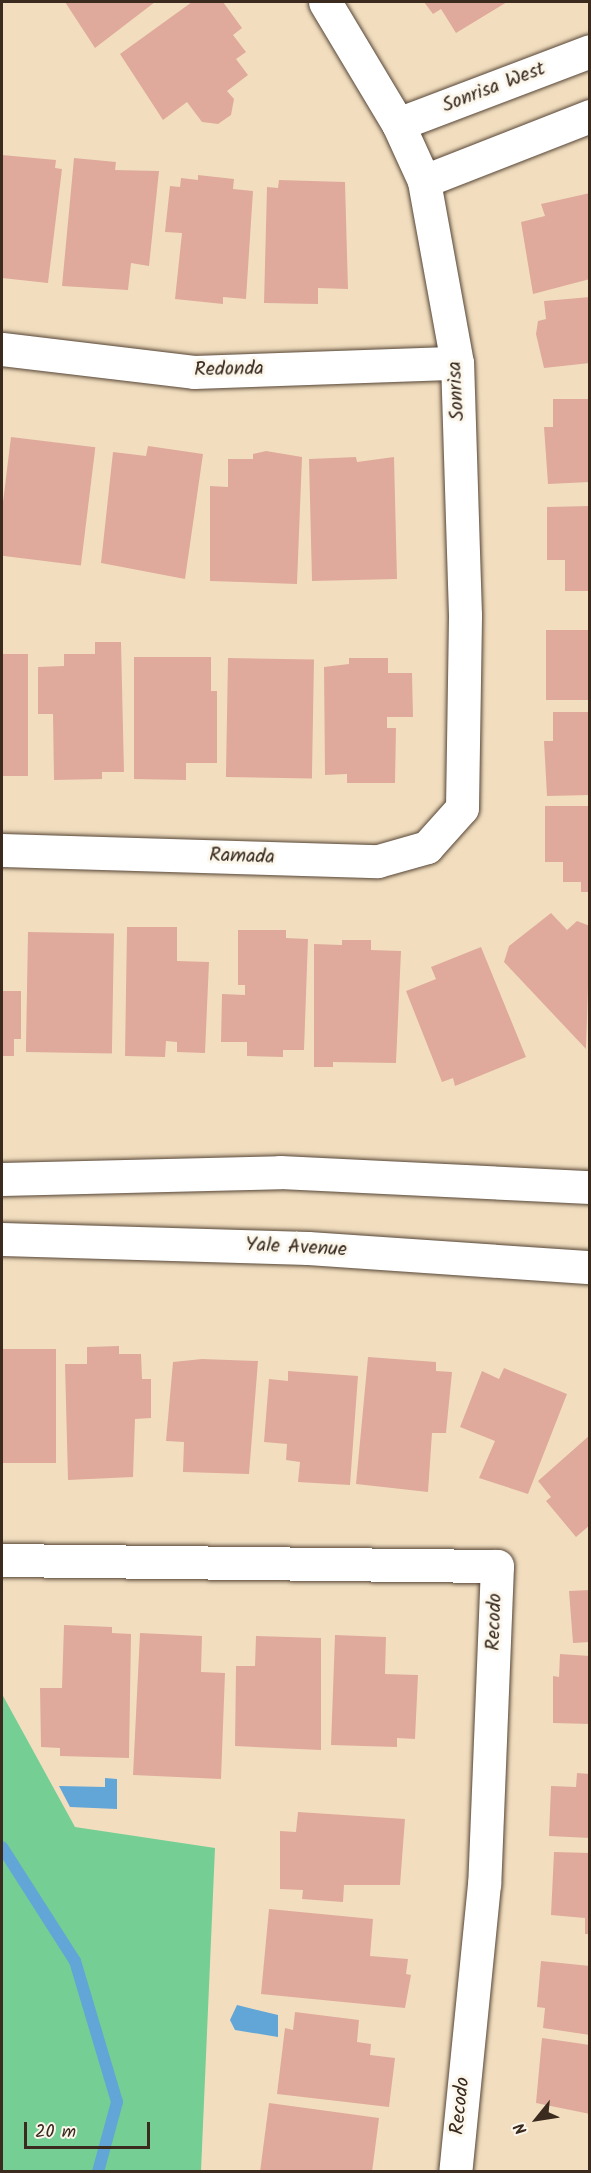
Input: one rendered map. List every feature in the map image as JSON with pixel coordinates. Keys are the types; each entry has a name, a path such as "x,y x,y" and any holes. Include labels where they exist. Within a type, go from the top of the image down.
{"street":[{"name":"Sonrisa","path":"325,2 398,124 424,181 457,363 465,615 462,808"},
{"name":"Sonrisa West","path":"398,124 590,51"},
{"path":"424,181 590,117"},
{"name":"Redonda","path":"2,349 194,372 457,363"},
{"name":"Ramada","path":"2,850 378,861 427,847 462,808"},
{"path":"2,1179 280,1172 590,1187"},
{"name":"Yale Avenue","path":"2,1239 284,1247 590,1267"},
{"name":"Recodo","path":"2,1560 497,1566 484,1884 455,2172"}],"green space":[{"path":"2,1694 75,1827 215,1848 201,2171 2,2171"}],"water":[{"path":"105,1778 117,1779 117,1809 70,1807 59,1786 105,1787"},
{"path":"237,2005 278,2015 278,2037 235,2030 230,2020"}],"building":[{"path":"65,2 155,2 95,48"},
{"path":"192,2 223,2 242,28 233,35 246,52 236,59 248,75 227,91 234,99 231,115 218,124 202,122 187,102 163,120 120,54"},
{"path":"424,2 507,2 456,33 441,9 433,14"},
{"path":"2,155 56,160 55,168 62,169 48,283 2,278"},
{"path":"74,158 116,162 115,170 159,171 149,266 131,263 128,290 62,286"},
{"path":"198,175 234,179 233,189 253,191 246,299 223,297 223,304 175,299 182,233 165,232 170,186 180,187 181,178 198,180"},
{"path":"279,180 345,182 348,289 318,288 318,304 264,303 267,187 278,188"},
{"path":"590,193 590,279 533,294 521,222 545,216 541,204"},
{"path":"590,297 590,363 544,368 536,334 538,321 546,319 544,301"},
{"path":"553,399 590,399 590,482 548,484 544,427 553,427"},
{"path":"11,437 95,447 81,565 2,556 2,510"},
{"path":"148,446 203,454 185,579 101,563 113,452 146,456"},
{"path":"266,451 302,457 297,584 210,581 210,486 228,487 228,459 253,459 253,454"},
{"path":"356,457 357,462 394,457 397,579 312,581 309,459"},
{"path":"590,506 590,591 565,591 565,560 547,560 547,507"},
{"path":"546,630 590,630 590,700 546,700"},
{"path":"95,642 121,642 124,772 102,772 102,779 54,780 53,714 38,714 38,667 64,666 64,654 95,654"},
{"path":"2,654 28,654 28,776 2,776"},
{"path":"134,657 211,657 211,691 217,691 217,763 186,763 186,780 134,779"},
{"path":"228,658 314,660 312,778 226,777"},
{"path":"349,658 388,658 388,673 412,673 413,717 387,717 387,728 396,728 395,783 347,783 347,774 325,775 324,667 349,664"},
{"path":"553,712 590,712 590,795 547,796 544,741 553,741"},
{"path":"545,806 590,806 590,892 581,892 581,882 563,882 563,862 545,862"},
{"path":"551,913 567,930 577,921 590,926 586,1049 504,962 509,946"},
{"path":"127,927 177,927 177,961 209,962 205,1053 177,1052 177,1042 166,1041 165,1057 125,1056"},
{"path":"238,930 286,930 286,938 308,939 304,1050 283,1050 283,1057 247,1056 247,1042 221,1042 222,994 245,995 245,985 238,985"},
{"path":"28,932 114,934 112,1053 26,1052"},
{"path":"342,940 371,940 371,950 401,951 396,1063 333,1062 333,1067 314,1067 314,944 342,945"},
{"path":"481,947 526,1057 455,1086 453,1078 442,1082 406,991 436,979 431,967"},
{"path":"2,991 21,991 21,1039 14,1039 14,1056 2,1056"},
{"path":"119,1346 119,1354 141,1354 142,1379 151,1379 151,1418 135,1419 133,1477 68,1480 65,1364 87,1364 87,1347"},
{"path":"2,1349 56,1349 56,1463 2,1463"},
{"path":"368,1357 436,1362 436,1371 452,1372 446,1433 432,1433 428,1492 356,1484"},
{"path":"202,1359 258,1361 249,1474 183,1472 184,1442 166,1441 173,1362"},
{"path":"504,1368 567,1394 528,1494 479,1478 495,1441 460,1427 482,1371 499,1379"},
{"path":"288,1371 358,1376 350,1485 298,1482 300,1462 286,1460 287,1444 264,1442 269,1379 288,1381"},
{"path":"590,1435 590,1525 576,1537 546,1501 551,1497 538,1481"},
{"path":"590,1590 590,1642 573,1643 569,1591"},
{"path":"64,1625 112,1627 112,1633 131,1634 129,1758 60,1756 60,1748 41,1747 40,1688 62,1688"},
{"path":"140,1633 202,1636 201,1672 225,1673 221,1779 133,1775"},
{"path":"335,1635 386,1637 385,1674 418,1675 415,1739 397,1738 397,1747 331,1745"},
{"path":"256,1636 321,1638 321,1750 235,1746 236,1666 255,1666"},
{"path":"560,1654 590,1656 590,1724 553,1723 553,1676 559,1677"},
{"path":"577,1773 590,1774 590,1838 549,1836 551,1786 576,1787"},
{"path":"298,1812 405,1819 400,1885 344,1885 343,1902 302,1899 303,1890 280,1889 280,1831 296,1832"},
{"path":"554,1852 590,1853 590,1934 585,1934 585,1918 551,1915"},
{"path":"269,1909 373,1919 370,1956 408,1959 406,1974 411,1975 405,2008 261,1994"},
{"path":"541,1961 590,1966 590,2035 543,2028 545,2008 537,2007"},
{"path":"295,2012 359,2020 357,2042 371,2044 370,2055 395,2058 389,2107 277,2094 285,2028 293,2030"},
{"path":"542,2038 590,2045 590,2114 536,2103"},
{"path":"269,2103 379,2118 372,2172 260,2172"}],"waterway":[{"path":"2,1847 75,1961 117,2102 98,2172"}]}
